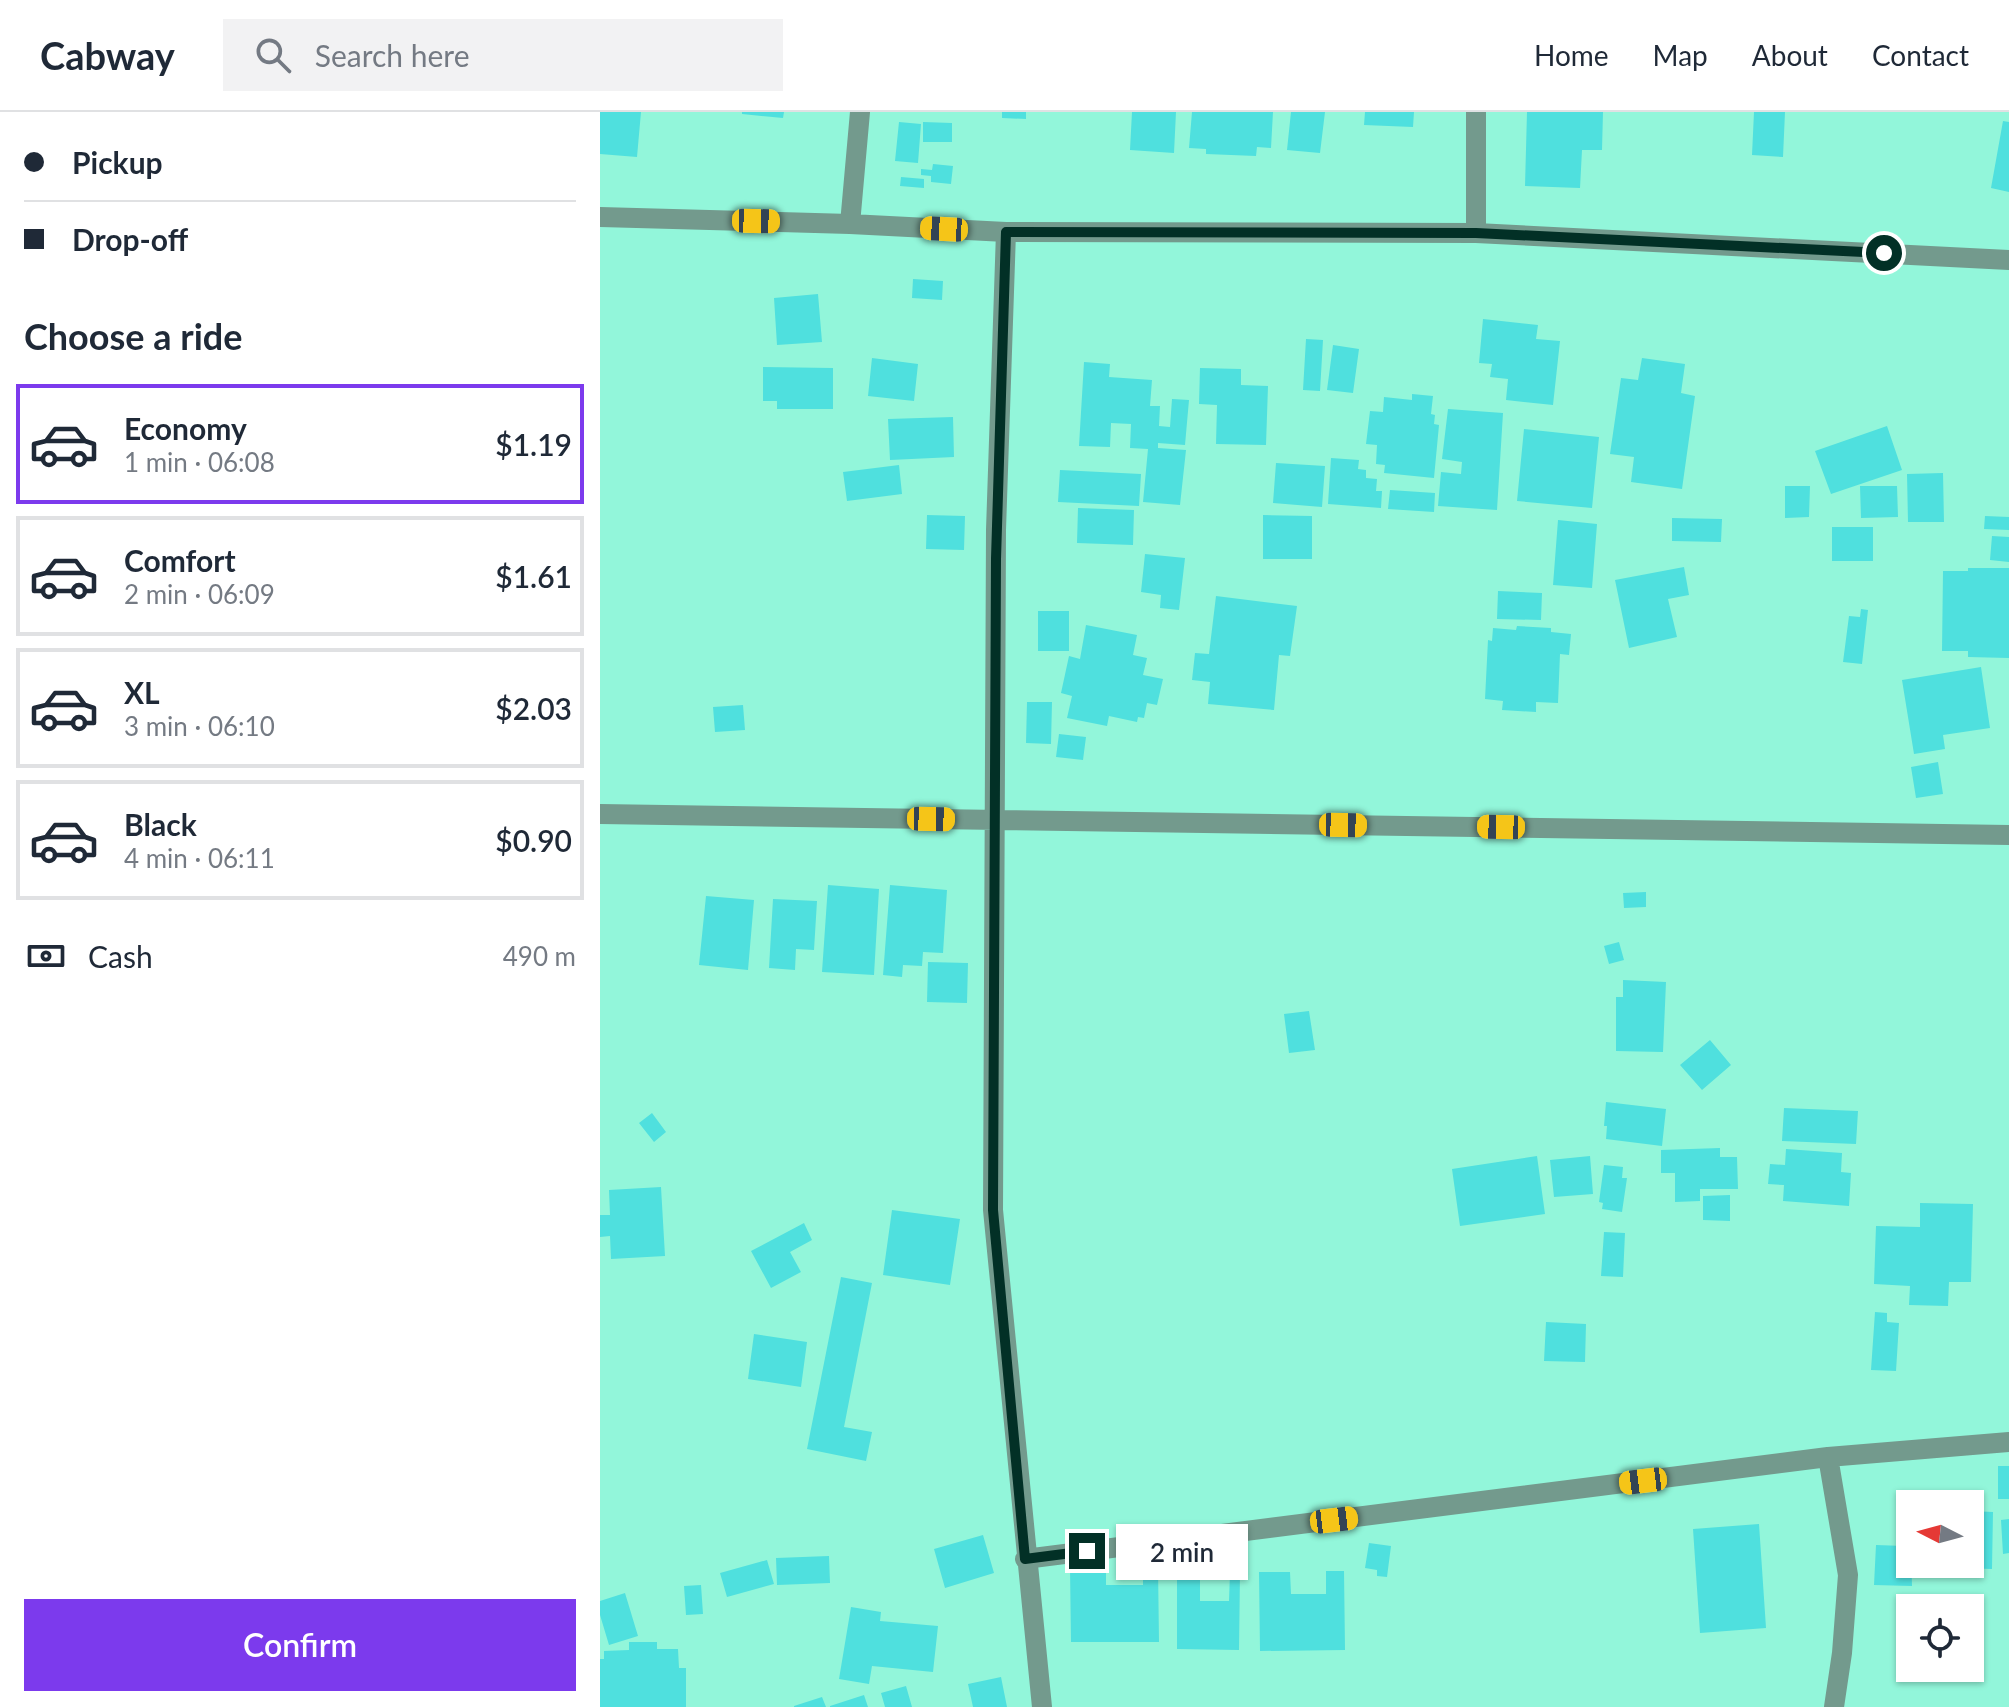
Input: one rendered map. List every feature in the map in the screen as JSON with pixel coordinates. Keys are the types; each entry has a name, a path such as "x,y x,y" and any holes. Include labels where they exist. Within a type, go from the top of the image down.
{"street":[{"path":"850,224 860,112"},
{"path":"1476,112 1476,233"},
{"path":"600,217 1006,232 1476,233 2009,260"},
{"path":"1006,232 996,530 993,1210 1042,1707"},
{"path":"600,814 2009,835"},
{"path":"1025,1559 1828,1457 2009,1442"},
{"path":"1828,1457 1848,1575 1834,1707"}],"building":[{"path":"600,112 641,112 637,157 600,154"},
{"path":"742,112 784,112 783,118"},
{"path":"1002,112 1026,112 1026,119 1002,118"},
{"path":"1132,112 1176,112 1174,153 1130,150"},
{"path":"1192,112 1273,112 1271,148 1257,147 1256,156 1206,154 1206,149 1189,148"},
{"path":"1291,112 1325,112 1320,153 1287,150"},
{"path":"1365,112 1414,112 1413,127 1364,125"},
{"path":"1527,112 1603,112 1602,150 1582,150 1580,188 1525,186"},
{"path":"1754,112 1785,112 1783,157 1752,155"},
{"path":"2003,121 2009,122 2009,192 1991,188"},
{"path":"899,122 921,124 918,163 895,161"},
{"path":"923,122 952,123 952,142 923,142"},
{"path":"933,164 953,166 951,184 931,182 931,176 921,175 921,169 932,170"},
{"path":"901,177 924,179 924,188 900,186"},
{"path":"913,279 943,281 942,300 912,298"},
{"path":"818,294 822,342 777,345 774,298"},
{"path":"1483,319 1538,325 1536,339 1560,341 1553,405 1506,400 1508,379 1490,377 1492,364 1479,363"},
{"path":"1306,339 1323,340 1320,391 1303,390"},
{"path":"1333,345 1359,349 1353,393 1327,390"},
{"path":"872,358 918,364 914,401 868,396"},
{"path":"1642,358 1685,364 1681,393 1695,396 1682,489 1631,482 1634,457 1610,454 1621,378 1638,380"},
{"path":"1084,362 1110,364 1109,377 1152,380 1150,406 1160,406 1159,426 1170,427 1172,399 1189,400 1185,445 1158,443 1158,448 1186,450 1180,505 1143,502 1148,449 1130,448 1131,424 1111,423 1110,447 1079,446"},
{"path":"763,367 833,368 833,409 777,409 777,401 763,401"},
{"path":"1200,368 1241,369 1241,385 1268,386 1266,445 1216,444 1217,405 1199,404"},
{"path":"1412,394 1433,396 1431,414 1435,415 1434,424 1439,425 1434,478 1384,473 1385,465 1376,464 1377,445 1366,444 1370,411 1383,412 1384,397 1412,400"},
{"path":"1448,409 1503,413 1497,510 1438,506 1441,472 1461,474 1462,462 1442,459"},
{"path":"953,417 954,457 890,460 888,419"},
{"path":"1887,426 1902,470 1831,494 1815,451"},
{"path":"1524,429 1599,437 1592,508 1517,501"},
{"path":"1331,458 1359,460 1358,469 1366,470 1366,478 1377,479 1376,491 1382,491 1381,508 1328,504"},
{"path":"1276,463 1325,466 1322,507 1273,503"},
{"path":"899,465 902,494 847,501 843,472"},
{"path":"1060,470 1141,474 1139,506 1058,502"},
{"path":"1943,473 1944,522 1908,522 1907,474"},
{"path":"1785,486 1810,486 1809,517 1785,518"},
{"path":"1860,486 1897,486 1898,517 1861,518"},
{"path":"1390,490 1435,493 1434,512 1388,509"},
{"path":"1078,508 1134,510 1133,545 1077,543"},
{"path":"927,515 965,516 964,550 926,549"},
{"path":"1263,515 1312,516 1312,559 1263,559"},
{"path":"1985,516 2009,517 2009,530 1984,529"},
{"path":"1672,518 1722,519 1721,542 1672,541"},
{"path":"1558,520 1597,524 1592,588 1553,585"},
{"path":"1832,527 1873,527 1873,561 1832,561"},
{"path":"1992,536 2009,537 2009,562 1990,560"},
{"path":"1145,554 1185,558 1179,610 1160,608 1161,595 1141,592"},
{"path":"1684,567 1689,595 1668,599 1677,637 1629,648 1615,580"},
{"path":"1968,568 2009,568 2009,658 1968,657 1968,651 1942,651 1943,571 1968,571"},
{"path":"1498,591 1542,593 1541,620 1497,619"},
{"path":"1216,596 1297,606 1290,656 1279,655 1274,710 1208,704 1210,682 1192,680 1195,653 1209,654"},
{"path":"1861,609 1868,610 1862,664 1843,662 1849,616 1860,617"},
{"path":"1038,611 1069,611 1069,651 1038,651"},
{"path":"1086,625 1137,635 1133,655 1147,658 1143,675 1163,679 1157,705 1147,703 1144,718 1138,717 1137,722 1109,716 1107,726 1067,718 1072,696 1061,693 1069,656 1080,659"},
{"path":"1517,626 1551,628 1551,632 1571,634 1569,655 1560,654 1558,703 1536,702 1536,712 1502,710 1503,701 1485,699 1488,640 1492,641 1493,628 1516,630"},
{"path":"1981,667 1990,728 1943,735 1945,749 1914,754 1902,680"},
{"path":"1027,702 1052,702 1051,744 1026,743"},
{"path":"743,705 745,730 715,732 713,707"},
{"path":"1059,734 1086,737 1083,760 1056,757"},
{"path":"1938,762 1943,794 1916,798 1911,767"},
{"path":"828,885 879,889 874,975 822,972"},
{"path":"890,885 947,890 943,953 923,952 922,966 903,965 902,977 883,975"},
{"path":"1646,892 1646,907 1624,908 1623,893"},
{"path":"706,896 754,900 748,970 699,965"},
{"path":"773,899 817,901 814,950 796,949 795,970 769,968"},
{"path":"1619,942 1624,960 1609,964 1604,946"},
{"path":"928,962 968,963 967,1003 927,1002"},
{"path":"1623,980 1666,982 1663,1052 1616,1051 1616,997 1623,997"},
{"path":"1309,1011 1315,1050 1289,1053 1284,1014"},
{"path":"1710,1040 1731,1065 1702,1090 1680,1065"},
{"path":"1606,1102 1666,1109 1662,1146 1606,1139"},
{"path":"1784,1108 1858,1111 1856,1144 1782,1141"},
{"path":"652,1113 666,1132 654,1142 639,1123"},
{"path":"1720,1148 1720,1157 1737,1157 1738,1189 1700,1189 1700,1201 1675,1202 1675,1173 1661,1173 1661,1150"},
{"path":"1786,1149 1842,1153 1841,1172 1851,1173 1849,1206 1783,1201 1784,1185 1768,1184 1770,1164 1785,1165"},
{"path":"1537,1156 1545,1214 1460,1226 1452,1169"},
{"path":"1590,1156 1593,1194 1554,1197 1550,1160"},
{"path":"1604,1165 1623,1167 1622,1178 1627,1178 1622,1212 1602,1209 1603,1203 1599,1202"},
{"path":"661,1187 665,1256 611,1259 610,1236 600,1237 600,1215 610,1215 609,1190"},
{"path":"1730,1195 1730,1221 1703,1220 1703,1196"},
{"path":"1920,1203 1973,1204 1971,1282 1949,1282 1948,1306 1909,1305 1910,1286 1874,1284 1876,1226 1920,1227"},
{"path":"892,1210 960,1219 950,1285 883,1275"},
{"path":"804,1223 812,1240 790,1252 801,1272 771,1288 751,1251"},
{"path":"1604,1232 1625,1233 1623,1277 1601,1276"},
{"path":"841,1277 872,1283 844,1427 872,1432 866,1461 807,1449"},
{"path":"1875,1312 1887,1313 1887,1322 1899,1323 1896,1371 1871,1370"},
{"path":"1546,1322 1586,1324 1585,1362 1544,1361"},
{"path":"754,1334 807,1342 801,1387 748,1379"},
{"path":"1998,1466 2009,1466 2009,1499 1998,1499"},
{"path":"1984,1512 1993,1512 1992,1569 1984,1569"},
{"path":"2009,1519 2009,1553 2003,1554 2001,1520"},
{"path":"1759,1524 1766,1628 1700,1633 1693,1529"},
{"path":"983,1535 994,1573 945,1588 934,1549"},
{"path":"1369,1543 1391,1546 1387,1577 1377,1576 1377,1570 1365,1568"},
{"path":"1876,1545 1896,1546 1896,1578 1912,1578 1912,1586 1874,1585"},
{"path":"829,1556 830,1583 777,1585 776,1558"},
{"path":"767,1560 774,1584 727,1597 720,1573"},
{"path":"1070,1567 1106,1567 1106,1585 1143,1585 1143,1567 1158,1567 1159,1642 1071,1642"},
{"path":"1326,1571 1344,1571 1345,1650 1260,1651 1259,1572 1290,1572 1291,1594 1326,1594"},
{"path":"1177,1572 1200,1572 1200,1601 1229,1601 1230,1573 1240,1573 1239,1650 1177,1649"},
{"path":"701,1585 703,1614 686,1615 684,1586"},
{"path":"625,1593 638,1636 609,1645 600,1615 600,1601"},
{"path":"851,1607 881,1612 880,1621 938,1626 933,1672 872,1666 869,1684 839,1679"},
{"path":"629,1642 657,1642 657,1649 678,1649 679,1668 686,1668 686,1707 600,1707 600,1659 604,1659 604,1651 629,1650"},
{"path":"1001,1677 1007,1707 973,1707 968,1684"},
{"path":"906,1686 912,1707 885,1707 881,1693"},
{"path":"864,1695 868,1707 830,1707 830,1706"},
{"path":"822,1697 826,1707 794,1707 794,1706"}],"route":[{"path":"1087,1551 1025,1559 993,1210 996,559 1006,232 1476,233 1884,253"}]}
